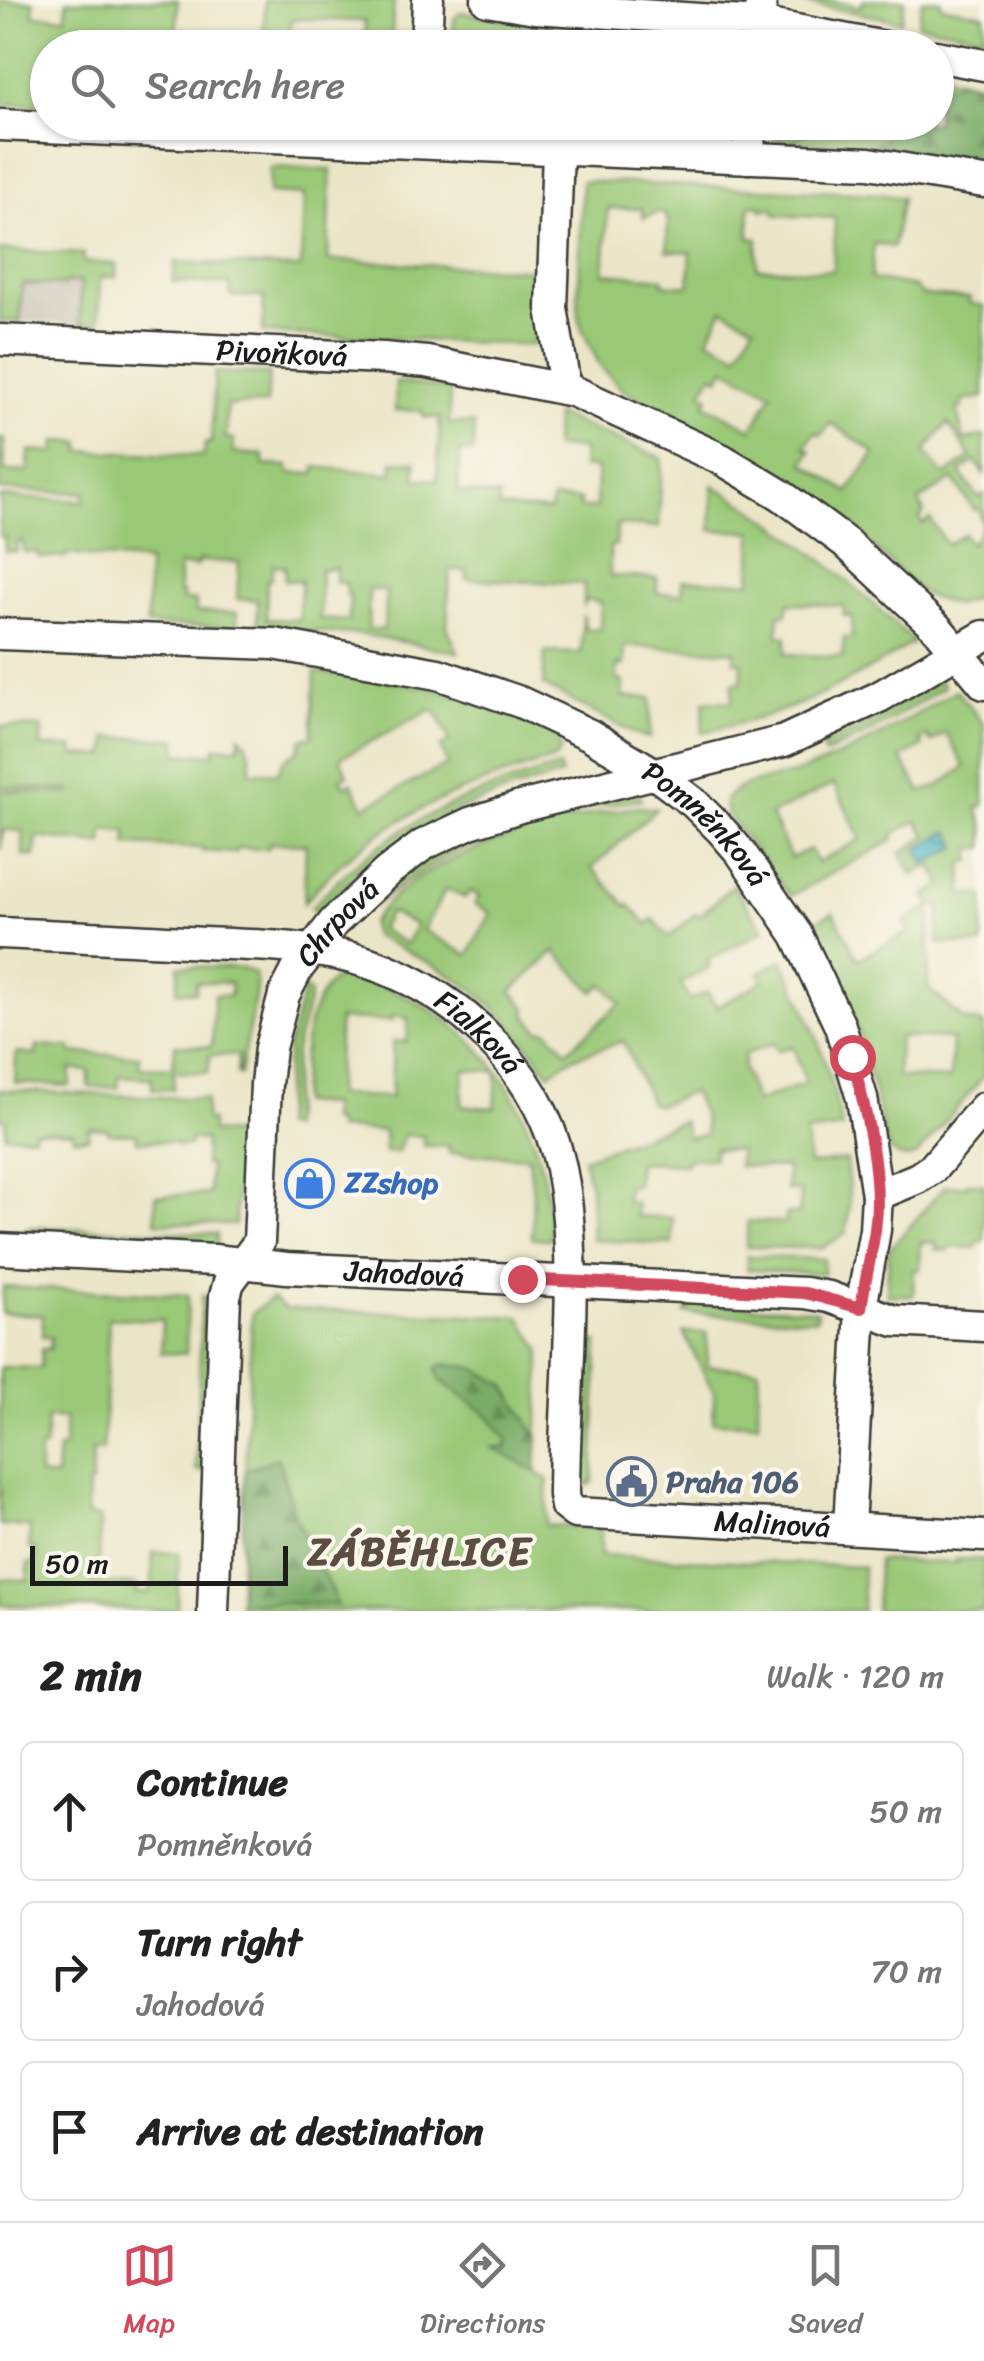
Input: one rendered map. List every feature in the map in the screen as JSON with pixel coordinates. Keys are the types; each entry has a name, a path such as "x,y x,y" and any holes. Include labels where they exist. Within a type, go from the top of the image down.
{"street":[{"path":"427,30 428,0"},
{"path":"487,0 535,8 759,23 796,30"},
{"path":"954,59 984,65"},
{"path":"0,125 30,126"},
{"path":"473,140 558,152 880,164 984,182"},
{"path":"748,158 750,140"},
{"path":"558,152 552,308 563,374 561,388"},
{"name":"Pivoňková","path":"0,340 413,360 561,388 692,444 781,495 846,542 938,629 984,684"},
{"name":"Pomněnková","path":"0,634 274,644 438,674 520,702 590,735 694,802 741,853 804,949 852,1057 862,1098 877,1195 861,1308 849,1527"},
{"name":"Chrpová","path":"213,1611 225,1296 228,1282 259,1242 270,1048 284,995 310,952 360,895 423,845 520,806 784,741 879,696 984,636"},
{"name":"Fialková","path":"0,932 281,946 368,963 461,1012 500,1049 532,1089 558,1151 564,1184 569,1282 566,1506"},
{"path":"877,1195 932,1168 984,1108"},
{"name":"Jahodová","path":"0,1249 287,1268 805,1293 895,1322 984,1326"},
{"name":"Malinová","path":"566,1506 575,1513 602,1517 984,1536"}],"shaded area":[{"path":"66,281 82,282 80,324 20,322 21,284 65,285"}],"green space":[{"path":"0,0 34,2 33,15 66,17 67,0 178,0 176,30 30,30 30,105 0,104"},
{"path":"265,0 394,0 392,30 365,30 365,21 291,19 291,30 264,30"},
{"path":"787,0 828,0 861,7 863,0 905,0 901,21"},
{"path":"922,0 941,0 941,6 984,14 984,36 954,30 918,24"},
{"path":"461,12 539,26 604,30 453,30 454,19"},
{"path":"954,78 984,84 984,166 873,145 776,140 954,140"},
{"path":"954,82 984,84 984,166 873,145 883,140 954,140"},
{"path":"270,167 331,170 328,260 537,270 534,345 263,333 264,297 231,296 230,284 173,282 175,262 301,268 304,195 269,193"},
{"path":"582,181 902,198 893,247 874,243 871,279 915,287 922,295 970,298 969,303 984,306 984,397 962,401 963,407 957,409 964,440 984,436 984,474 975,461 960,472 978,498 984,494 984,595 955,605 926,596 859,534 769,470 623,390 600,366 578,312","holes":["750,205 761,206 761,210 772,208 776,215 835,218 833,271 757,268 758,239 749,238","608,208 642,209 643,218 659,212 665,214 667,251 691,252 689,286 663,284 663,278 604,273","723,309 754,325 738,354 708,339","725,368 772,393 752,429 705,404 709,397 702,393 712,374 719,378","831,423 875,453 848,492 804,463 811,451 805,447 815,432 821,435","948,423 971,457 944,476 925,451","953,479 974,510 978,508 980,531 971,544 964,534 947,545 930,519 923,524 920,520 924,511 919,501"]},
{"path":"0,250 84,254 83,262 117,264 116,277 100,277 99,325 80,324 81,282 22,284 20,322 0,321"},
{"path":"215,372 269,374 267,404 227,405 226,438 234,439 233,453 264,455 264,465 289,466 290,473 315,474 315,467 392,474 393,461 416,462 415,479 437,480 440,418 423,417 422,411 395,410 396,382 450,389 449,423 474,424 473,452 460,452 458,492 499,496 499,508 550,511 552,499 580,500 580,508 596,508 597,468 582,467 583,449 554,448 555,414 662,458 659,527 617,525 616,545 610,546 610,576 657,578 657,593 682,594 683,580 751,582 753,532 711,530 713,485 818,557 914,642 813,698 762,717 702,732 704,701 732,702 733,683 741,683 742,662 734,661 735,651 625,646 624,665 617,665 617,680 623,681 623,697 651,698 650,738 633,733 543,685 545,652 581,653 583,615 585,629 600,629 601,602 587,600 584,605 584,584 467,579 467,571 450,570 447,627 458,652 360,634 257,629 258,600 237,599 239,562 198,561 197,566 179,566 179,593 183,593 183,600 196,601 196,612 237,613 237,628 147,625 148,562 66,554 65,558 38,557 37,552 24,552 23,541 18,542 17,552 5,551 5,537 0,537 0,497 84,501 85,493 0,490 0,439 5,439 4,471 28,472 29,451 55,452 56,441 81,442 81,451 204,456 205,443 211,443","holes":["273,565 285,566 285,580 301,581 299,620 266,619 267,580 271,580","336,568 336,583 346,583 346,595 350,595 349,621 320,619 321,569","369,589 386,591 384,630 368,629","788,603 844,606 844,616 852,617 852,638 844,638 842,657 786,654 786,636 778,635 779,615 787,614"]},
{"path":"315,672 409,684 474,699 533,723 558,739 561,750 555,759 450,796 386,829 329,875 304,903 306,844 269,843 268,849 237,848 236,853 202,851 127,845 127,831 104,830 103,844 37,837 35,856 23,856 23,831 3,830 0,851 0,791 71,790 0,787 0,726 42,728 41,747 73,747 74,755 106,756 108,737 177,739 177,753 214,754 215,747 239,747 240,735 248,747 251,772 278,773 284,760 298,751 302,739 312,736","holes":["431,710 436,712 450,741 440,747 448,764 364,807 352,783 345,786 340,779 348,775 340,758"]},
{"path":"939,680 944,687 873,731 825,754 821,746 870,724"},
{"path":"956,690 984,724 984,805 977,808 984,827 984,848 972,848 971,862 963,862 962,894 984,896 982,945 938,943 940,906 931,905 925,895 943,885 931,865 913,875 901,853 927,836 917,821 892,835 894,840 790,896 727,815 725,800 739,788 796,773 859,747","holes":["946,733 965,767 939,786 921,792 901,758 923,746 920,740 927,736 931,742","834,784 861,839 817,863 810,849 791,858 771,815"]},
{"path":"559,767 561,775 489,798 429,824 374,860 318,913 311,908 367,855 424,818 486,791"},
{"path":"636,790 641,799 569,812 499,833 434,864 374,906 366,900 456,839"},
{"path":"656,809 592,868 647,924 653,919 669,937 696,913 700,916 733,885 764,930 707,961 710,967 681,983 690,1000 707,992 717,1007 763,981 759,973 782,960 818,1042 842,1128 806,1133 809,1165 846,1160 849,1206 845,1234 822,1248 746,1247 748,1221 785,1223 786,1214 799,1214 800,1191 786,1190 787,1168 738,1166 739,1150 714,1149 713,1159 688,1158 687,1164 638,1162 636,1186 627,1186 626,1202 636,1203 636,1216 673,1218 672,1244 592,1240 590,1185 583,1158 683,1121 688,1138 706,1134 703,1115 692,1092 659,1105 651,1104 623,1041 572,1058 549,1073 482,997 444,971 374,936 371,924 391,899 420,877 492,843 608,812","holes":["446,889 465,898 470,891 479,896 475,904 491,913 468,955 423,930","389,912 416,925 406,944 380,929","555,951 594,992 603,984 621,1003 567,1051 547,1030 539,1030 512,991","774,1043 777,1051 793,1046 806,1083 756,1102 742,1064 743,1055"]},
{"path":"931,906 928,988 964,1020 984,1024 984,1076 918,1154 905,1158 887,1146 861,1039 839,983 808,926 833,912 858,959 909,932 904,921","holes":["899,1037 952,1039 950,1079 897,1077"]},
{"path":"179,966 243,968 255,974 240,1075 238,1055 210,1055 208,1073 174,1072 173,1090 152,1089 152,1078 119,1076 118,1088 89,1087 89,1071 71,1069 70,1086 15,1083 16,1053 36,1055 37,1046 71,1048 72,1053 140,1056 139,1067 173,1068 175,1045 212,1047 214,995 230,996 231,983 196,982 196,992 177,991"},
{"path":"350,976 401,994 436,1013 492,1064 497,1071 512,1094 540,1162 551,1239 532,1238 529,1157 449,1153 449,1146 424,1146 423,1136 404,1135 398,1152 385,1152 384,1131 336,1129 336,1122 330,1121 331,1105 300,1103 306,1035 325,989 336,977","holes":["408,1018 407,1041 393,1042 391,1097 336,1095 339,1019","464,1070 497,1071 495,1108 462,1106"]},
{"path":"304,989 310,994 295,1050 290,1128 282,1127 288,1046"},
{"path":"0,1090 206,1099 205,1120 211,1121 211,1132 238,1134 235,1225 156,1222 155,1196 209,1194 205,1140 190,1139 189,1146 137,1141 137,1134 89,1128 88,1138 73,1138 73,1132 34,1130 34,1136 5,1135 6,1120 0,1119"},
{"path":"984,1184 984,1242 977,1242 976,1248 936,1250 936,1243 921,1242 913,1296 887,1295 889,1250 945,1186"},
{"path":"28,1227 118,1230 118,1242 27,1238"},
{"path":"125,1230 217,1234 217,1247 125,1243"},
{"path":"747,1256 824,1259 823,1274 747,1270"},
{"path":"3,1287 188,1295 186,1354 161,1353 162,1320 109,1318 103,1450 92,1451 88,1484 87,1516 100,1517 99,1567 93,1568 92,1583 137,1585 137,1593 148,1593 152,1585 153,1552 179,1553 177,1611 0,1605 0,1579 28,1580 28,1564 35,1563 36,1549 29,1548 30,1527 0,1525 0,1367 41,1368 42,1349 50,1349 51,1337 42,1336 43,1315 2,1313","holes":["47,1418 65,1418 64,1448 58,1449 56,1477 39,1475 39,1449 45,1448"]},
{"path":"202,1296 211,1296 204,1471 196,1470"},
{"path":"272,1298 286,1309 520,1317 541,1350 536,1472 548,1480 546,1525 601,1528 601,1555 863,1567 862,1611 239,1611 252,1313"},
{"path":"697,1305 817,1311 816,1319 685,1313"},
{"path":"683,1332 707,1333 707,1366 759,1369 758,1423 713,1422 714,1393"},
{"path":"591,1340 598,1343 590,1485 574,1484 577,1475 585,1472"},
{"path":"449,1364 474,1368 505,1385 538,1438 536,1472 491,1447 506,1448 507,1439 488,1415 441,1381 436,1369"},
{"path":"278,1458 295,1516 338,1605 239,1602 245,1470"},
{"path":"956,1559 984,1560 984,1611 876,1611 878,1560 957,1563"}],"water":[{"path":"949,831 958,846 926,865 917,849"}],"place":[{"name":"ZZshop","path":"309,1183"},
{"name":"Praha 106","path":"631,1482"}],"district":[{"name":"ZÁBĚHLICE","path":"420,1551"}],"route":[{"path":"522,1279 805,1293 861,1308 877,1195 852,1057"}]}
